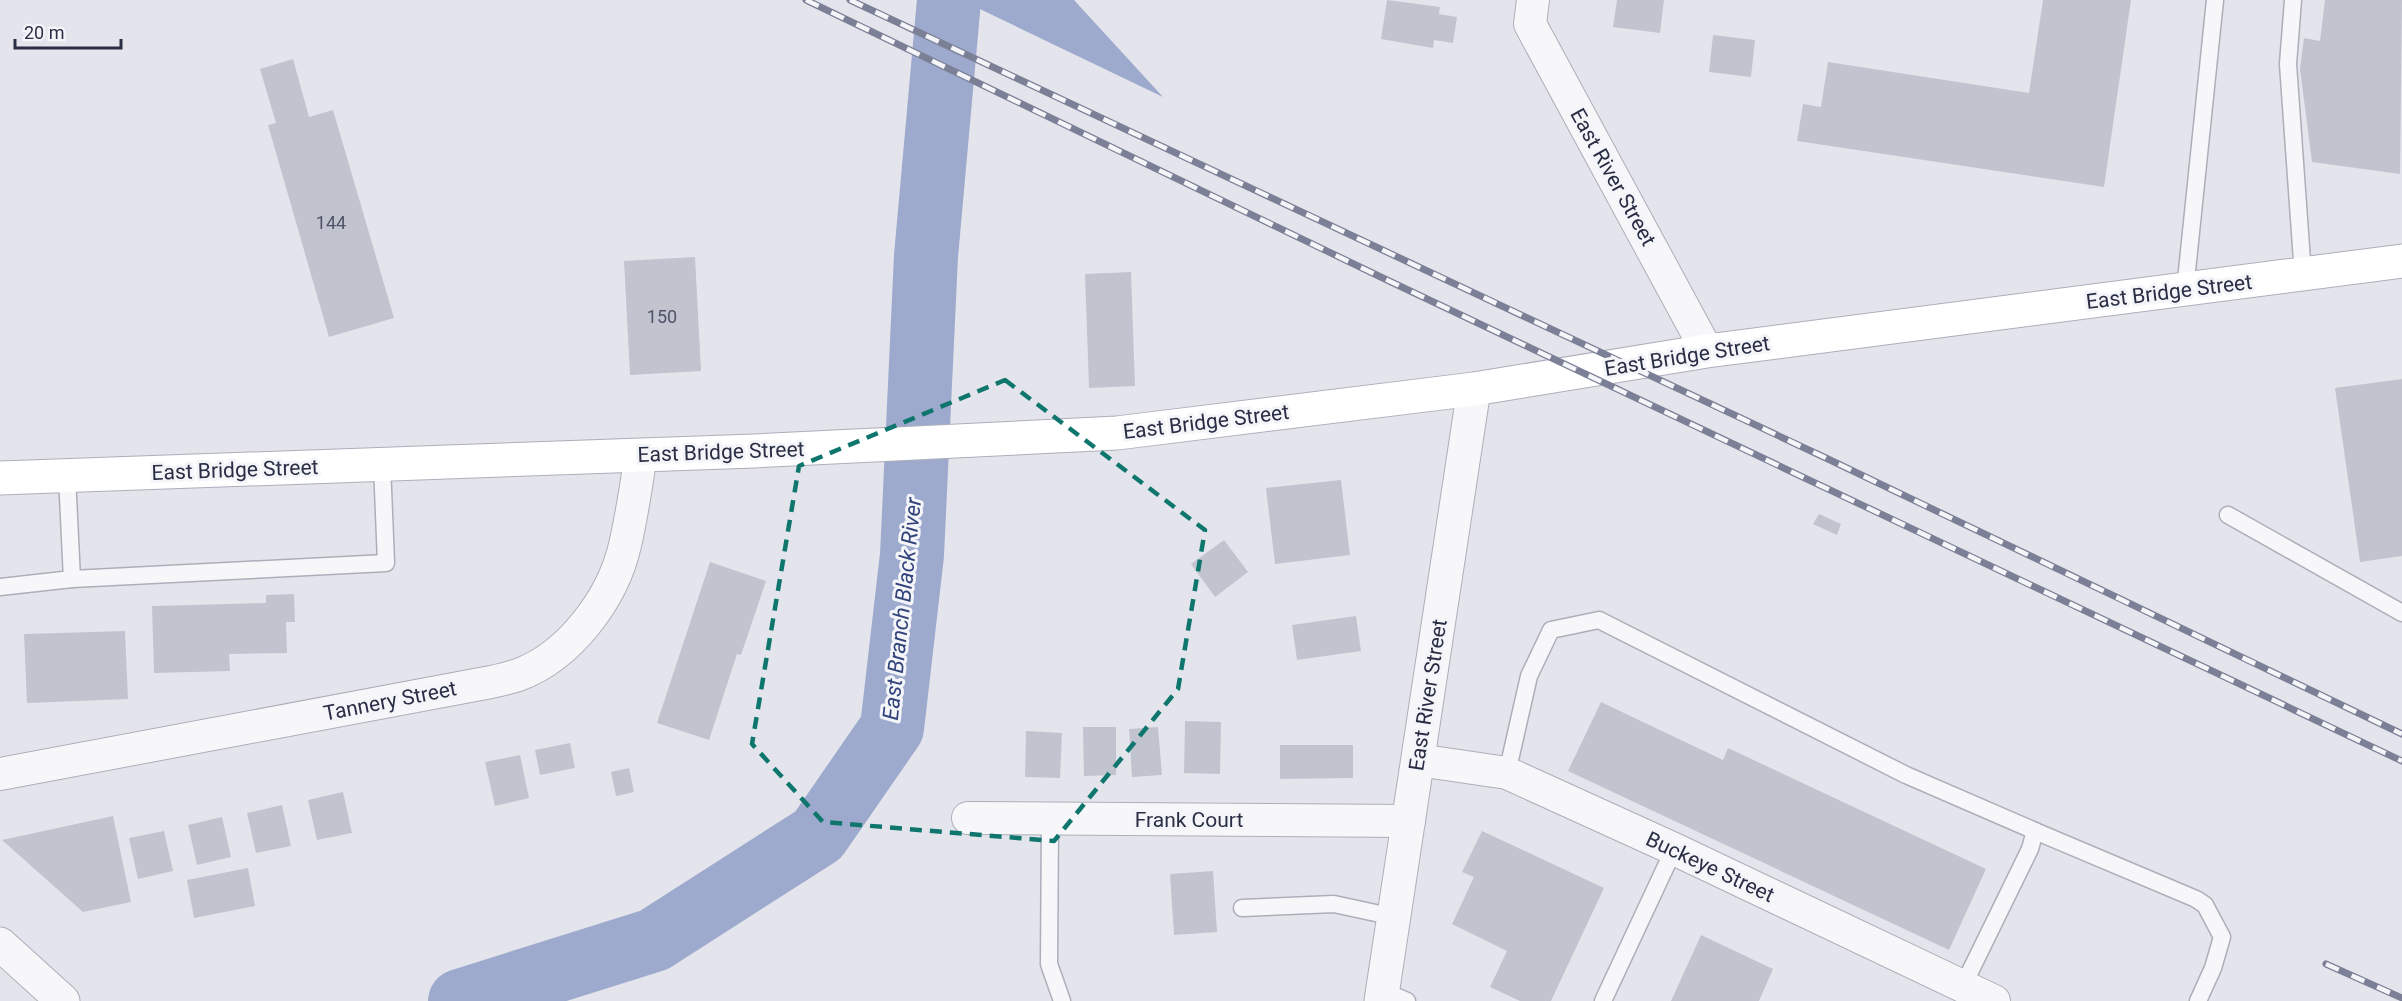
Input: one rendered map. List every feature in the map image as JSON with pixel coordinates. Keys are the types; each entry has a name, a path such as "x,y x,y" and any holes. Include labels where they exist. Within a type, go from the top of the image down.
{"main road":[{"name":"East Bridge Street","path":"0,478 754,451 1117,433 1474,389 1707,351 2402,261"}],"street":[{"name":"East River Street","path":"1533,0 1530,24 1707,351"},
{"name":"East River Street","path":"1390,997 1394,917 1474,389"},
{"name":"Tannery Street","path":"0,774 491,682 526,671 552,655 570,640 609,589 625,546 641,455"},
{"name":"Buckeye Street","path":"1418,760 1507,773 1674,849 1994,1001"},
{"name":"Frank Court","path":"968,818 1409,821"},
{"path":"0,944 63,1001"}],"lane":[{"path":"2185,290 2215,0"},
{"path":"2293,0 2288,64 2303,275"},
{"path":"0,587 72,579 386,563 382,464"},
{"path":"67,476 72,579"},
{"path":"2228,515 2402,613"},
{"path":"1507,773 1529,676 1551,630 1599,620 1906,775 2196,899 2205,905 2222,938 2213,968 2198,1001"},
{"path":"1050,819 1049,964 1062,1001"},
{"path":"1963,986 2030,849 2035,831"},
{"path":"1603,1001 1674,849"},
{"path":"1242,908 1334,904 1394,917"}],"highlighted area":[{"path":"1005,380 1205,530 1178,689 1054,841 823,822 752,744 799,466"}],"water":[{"path":"961,0 1074,0 1163,97"}],"building":[{"path":"1387,0 1440,7 1439,14 1457,17 1453,43 1434,40 1433,48 1381,39"},
{"path":"1617,0 1664,0 1660,33 1613,27"},
{"path":"2043,0 2131,0 2104,187 1797,141 1803,104 1821,107 1828,62 2029,93"},
{"path":"2325,0 2402,0 2400,174 2312,162 2300,69 2304,38 2320,41"},
{"path":"1713,35 1755,40 1751,77 1709,72"},
{"path":"293,59 309,117 333,110 394,318 329,337 268,125 276,123 260,69"},
{"path":"695,257 701,371 630,375 624,261"},
{"path":"1131,272 1135,386 1089,388 1085,274"},
{"path":"2402,379 2402,556 2360,562 2335,388"},
{"path":"1341,480 1350,555 1275,564 1266,488"},
{"path":"1819,514 1841,524 1837,535 1813,524"},
{"path":"1224,540 1248,572 1215,597 1191,564"},
{"path":"710,562 766,581 741,655 737,654 709,740 657,723"},
{"path":"294,594 295,622 286,622 287,653 229,654 230,671 154,673 152,606 266,603 266,595"},
{"path":"1356,616 1361,651 1297,660 1292,625"},
{"path":"125,631 128,699 27,703 24,634"},
{"path":"1601,702 1723,760 1728,748 1986,869 1949,950 1568,771"},
{"path":"1185,721 1221,722 1220,774 1184,773"},
{"path":"1083,727 1116,727 1116,775 1084,776"},
{"path":"1158,727 1162,775 1132,777 1129,729"},
{"path":"1026,731 1062,733 1060,778 1025,777"},
{"path":"570,743 575,768 540,775 535,750"},
{"path":"1280,745 1353,745 1353,778 1280,779"},
{"path":"520,755 529,798 495,806 485,762"},
{"path":"629,768 634,792 616,796 611,772"},
{"path":"343,792 352,833 317,840 308,800"},
{"path":"282,805 291,846 256,853 247,813"},
{"path":"113,816 131,902 83,912 2,840"},
{"path":"222,817 231,857 197,865 188,825"},
{"path":"164,831 173,871 138,879 129,838"},
{"path":"1482,831 1604,888 1551,1001 1520,1001 1490,987 1507,951 1452,924 1474,877 1462,872"},
{"path":"248,868 255,906 194,918 187,880"},
{"path":"1213,871 1217,932 1174,935 1170,874"},
{"path":"1701,935 1773,969 1759,1001 1671,1001"}],"waterway":[{"name":"East Branch Black River","path":"460,1001 654,940 818,835 892,728 912,555 926,256 949,0"}],"railway":[{"path":"806,0 1387,280 2402,761"},
{"path":"850,0 1828,459 2402,734"},
{"path":"2326,964 2402,998"}]}
